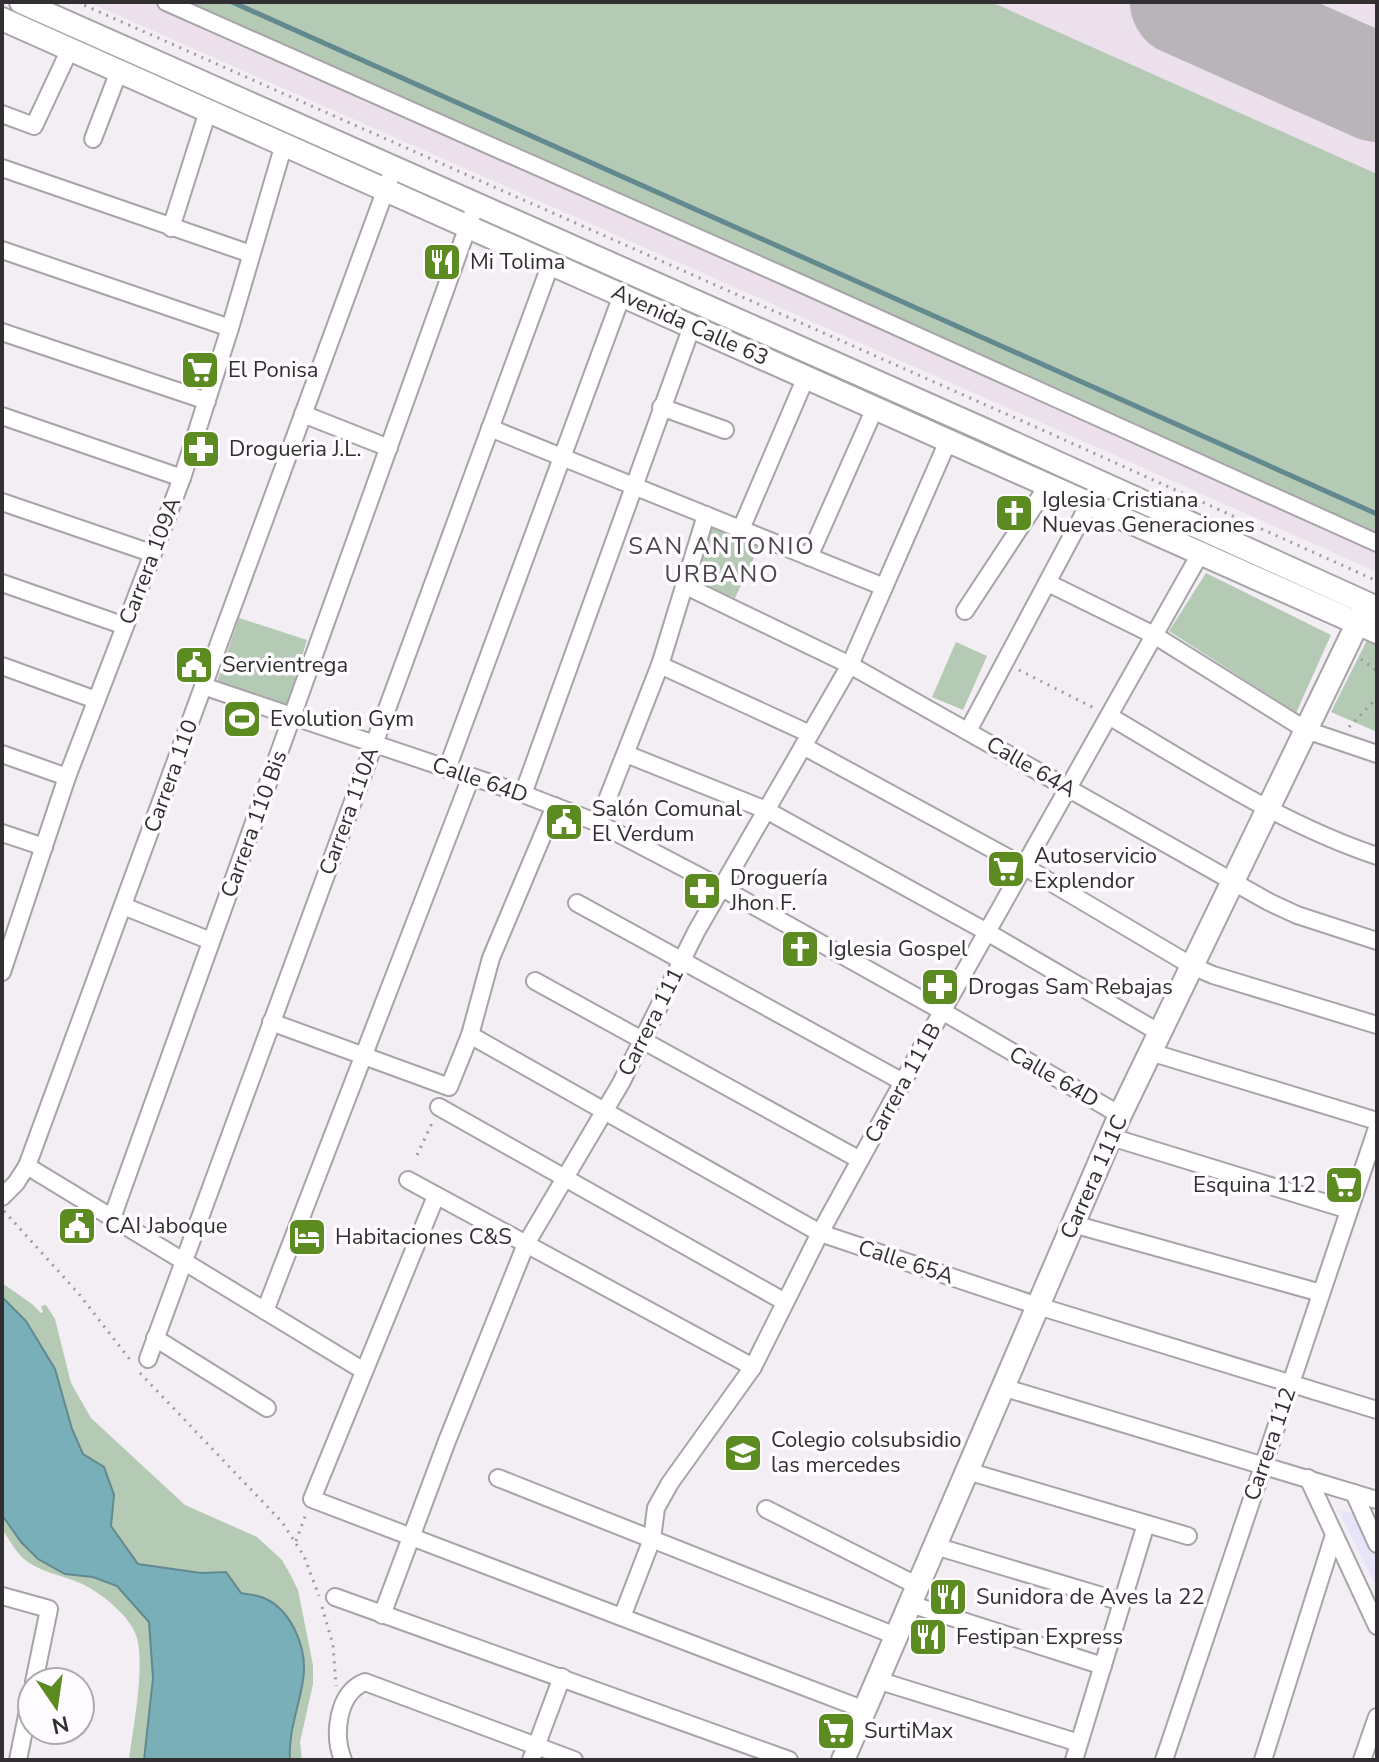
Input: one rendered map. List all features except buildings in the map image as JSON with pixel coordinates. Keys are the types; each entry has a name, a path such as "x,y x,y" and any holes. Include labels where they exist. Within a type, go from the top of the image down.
{"main road":[{"name":"Avenida Calle 63","path":"21,2 1090,477 1370,617"},
{"name":"Avenida Calle 63","path":"2,19 1200,554 1370,617"},
{"name":"Carrera 111C","path":"847,1759 877,1680 1120,1115 1306,730 1370,617"}],"street":[{"path":"166,2 1377,543"},
{"path":"2,114 34,126 70,49"},
{"path":"93,139 119,71"},
{"path":"171,228 208,111"},
{"name":"Carrera 109A","path":"2,972 10,924 44,847 67,777 182,478 284,144"},
{"name":"Carrera 110","path":"2,1197 27,1166 394,167"},
{"path":"2,168 251,254"},
{"name":"Carrera 110 Bis","path":"112,1218 476,204"},
{"path":"2,250 230,328"},
{"name":"Carrera 110A","path":"148,1359 551,263"},
{"path":"447,769 622,295"},
{"path":"523,794 692,326"},
{"path":"2,332 207,401"},
{"path":"741,529 806,377"},
{"path":"661,407 725,430"},
{"path":"809,557 875,408"},
{"path":"303,414 389,448"},
{"path":"2,416 182,478"},
{"path":"490,428 884,587"},
{"name":"Carrera 111","path":"382,1615 526,1244 604,1112 722,888 850,665 948,441"},
{"path":"965,611 1014,541 1048,485"},
{"path":"2,502 151,553"},
{"path":"968,731 1089,504"},
{"path":"598,823 660,665 706,515"},
{"name":"Carrera 111B","path":"622,1617 652,1539 656,1508 670,1483 753,1367 860,1160 1200,554"},
{"path":"2,583 125,626"},
{"path":"1048,583 1154,635 1306,730 1377,754"},
{"name":"Calle 64A","path":"686,586 850,665 1232,883 1297,915 1377,941"},
{"path":"660,665 807,740 1192,966 1377,1025"},
{"path":"2,666 96,700"},
{"name":"Calle 64D","path":"203,686 523,794 598,823 722,888 942,1011 1120,1115"},
{"path":"1109,716 1268,809 1326,838 1377,856"},
{"path":"2,754 67,777"},
{"path":"626,754 766,810 987,932 1155,1043 1377,1121"},
{"path":"265,1311 471,777"},
{"path":"271,1022 449,1087 470,1035 491,958 555,806"},
{"path":"2,833 44,847"},
{"path":"577,903 903,1082"},
{"path":"123,906 211,941"},
{"path":"535,981 860,1160"},
{"name":"Calle 65A","path":"470,1035 820,1233 1038,1306 1377,1410"},
{"path":"439,1107 785,1302"},
{"name":"Carrera 112","path":"1164,1760 1377,1128"},
{"name":"Calle 64D","path":"1111,1137 1349,1210"},
{"path":"27,1166 364,1371"},
{"path":"408,1180 753,1367"},
{"path":"436,1196 312,1499 865,1710"},
{"path":"1073,1224 1321,1293"},
{"path":"155,1338 267,1408"},
{"path":"1002,1387 1377,1500"},
{"path":"967,1471 1188,1536"},
{"path":"498,1478 896,1636"},
{"path":"1308,1478 1377,1626"},
{"path":"1354,1493 1377,1544"},
{"path":"766,1509 914,1595 1103,1666"},
{"path":"1074,1760 1146,1524"},
{"path":"1263,1760 1334,1535"},
{"path":"935,1546 1122,1602"},
{"path":"2,1596 49,1609 37,1666"},
{"path":"335,1597 789,1760"},
{"path":"534,1753 562,1677"},
{"path":"877,1680 1079,1743"},
{"path":"343,1760 338,1740 339,1717 349,1694 365,1682 534,1753 574,1760"},
{"path":"1362,1760 1377,1717"}],"path":[{"path":"77,2 1377,581"},
{"path":"1356,656 1377,671"},
{"path":"1005,663 1109,716"},
{"path":"1336,740 1377,698"},
{"path":"2,1209 79,1294 156,1391 282,1522 304,1556 329,1632 337,1692"},
{"path":"296,1543 312,1499"}],"shaded area":[{"path":"88,2 1377,2 1377,572 1119,457"},
{"path":"1338,1510 1377,1519 1377,1588"}],"green space":[{"path":"180,2 991,2 1377,174 1377,534"},
{"path":"711,522 761,543 735,598 692,582"},
{"path":"1206,573 1331,635 1296,713 1169,631"},
{"path":"239,618 307,640 285,711 215,687"},
{"path":"1367,640 1377,645 1377,732 1331,712"},
{"path":"956,642 987,656 963,710 932,697"},
{"path":"2,1283 41,1313 41,1306 46,1305 55,1319 71,1383 91,1418 185,1505 257,1537 282,1560 298,1590 313,1665 313,1684 300,1742 302,1760 129,1760 140,1665 134,1630 122,1613 96,1592 24,1559 2,1529"}],"water":[{"path":"2,1297 26,1321 55,1369 72,1429 83,1454 104,1467 114,1495 111,1526 138,1564 201,1573 226,1572 241,1593 266,1599 276,1605 291,1623 301,1645 304,1669 290,1760 144,1760 153,1678 149,1622 117,1586 93,1577 65,1574 38,1559 2,1515"}],"waterway":[{"path":"232,2 1377,514"}],"runway":[{"path":"1184,2 1377,88"}],"place":[{"name":"Mi Tolima","path":"442,262"},
{"name":"El Ponisa","path":"200,370"},
{"name":"Drogueria J.L.","path":"201,449"},
{"name":"Iglesia Cristiana Nuevas Generaciones","path":"1014,513"},
{"name":"Servientrega","path":"194,665"},
{"name":"Evolution Gym","path":"242,719"},
{"name":"Salón Comunal El Verdum","path":"564,822"},
{"name":"Autoservicio Explendor","path":"1006,869"},
{"name":"Droguería Jhon F.","path":"702,891"},
{"name":"Iglesia Gospel","path":"800,949"},
{"name":"Drogas Sam Rebajas","path":"940,987"},
{"name":"Esquina 112","path":"1344,1185"},
{"name":"CAI Jaboque","path":"77,1226"},
{"name":"Habitaciones C&S","path":"307,1237"},
{"name":"Colegio colsubsidio las mercedes","path":"743,1453"},
{"name":"Sunidora de Aves la 22","path":"948,1597"},
{"name":"Festipan Express","path":"928,1637"},
{"name":"SurtiMax","path":"836,1731"}],"district":[{"name":"SAN ANTONIO URBANO","path":"722,560"}]}
